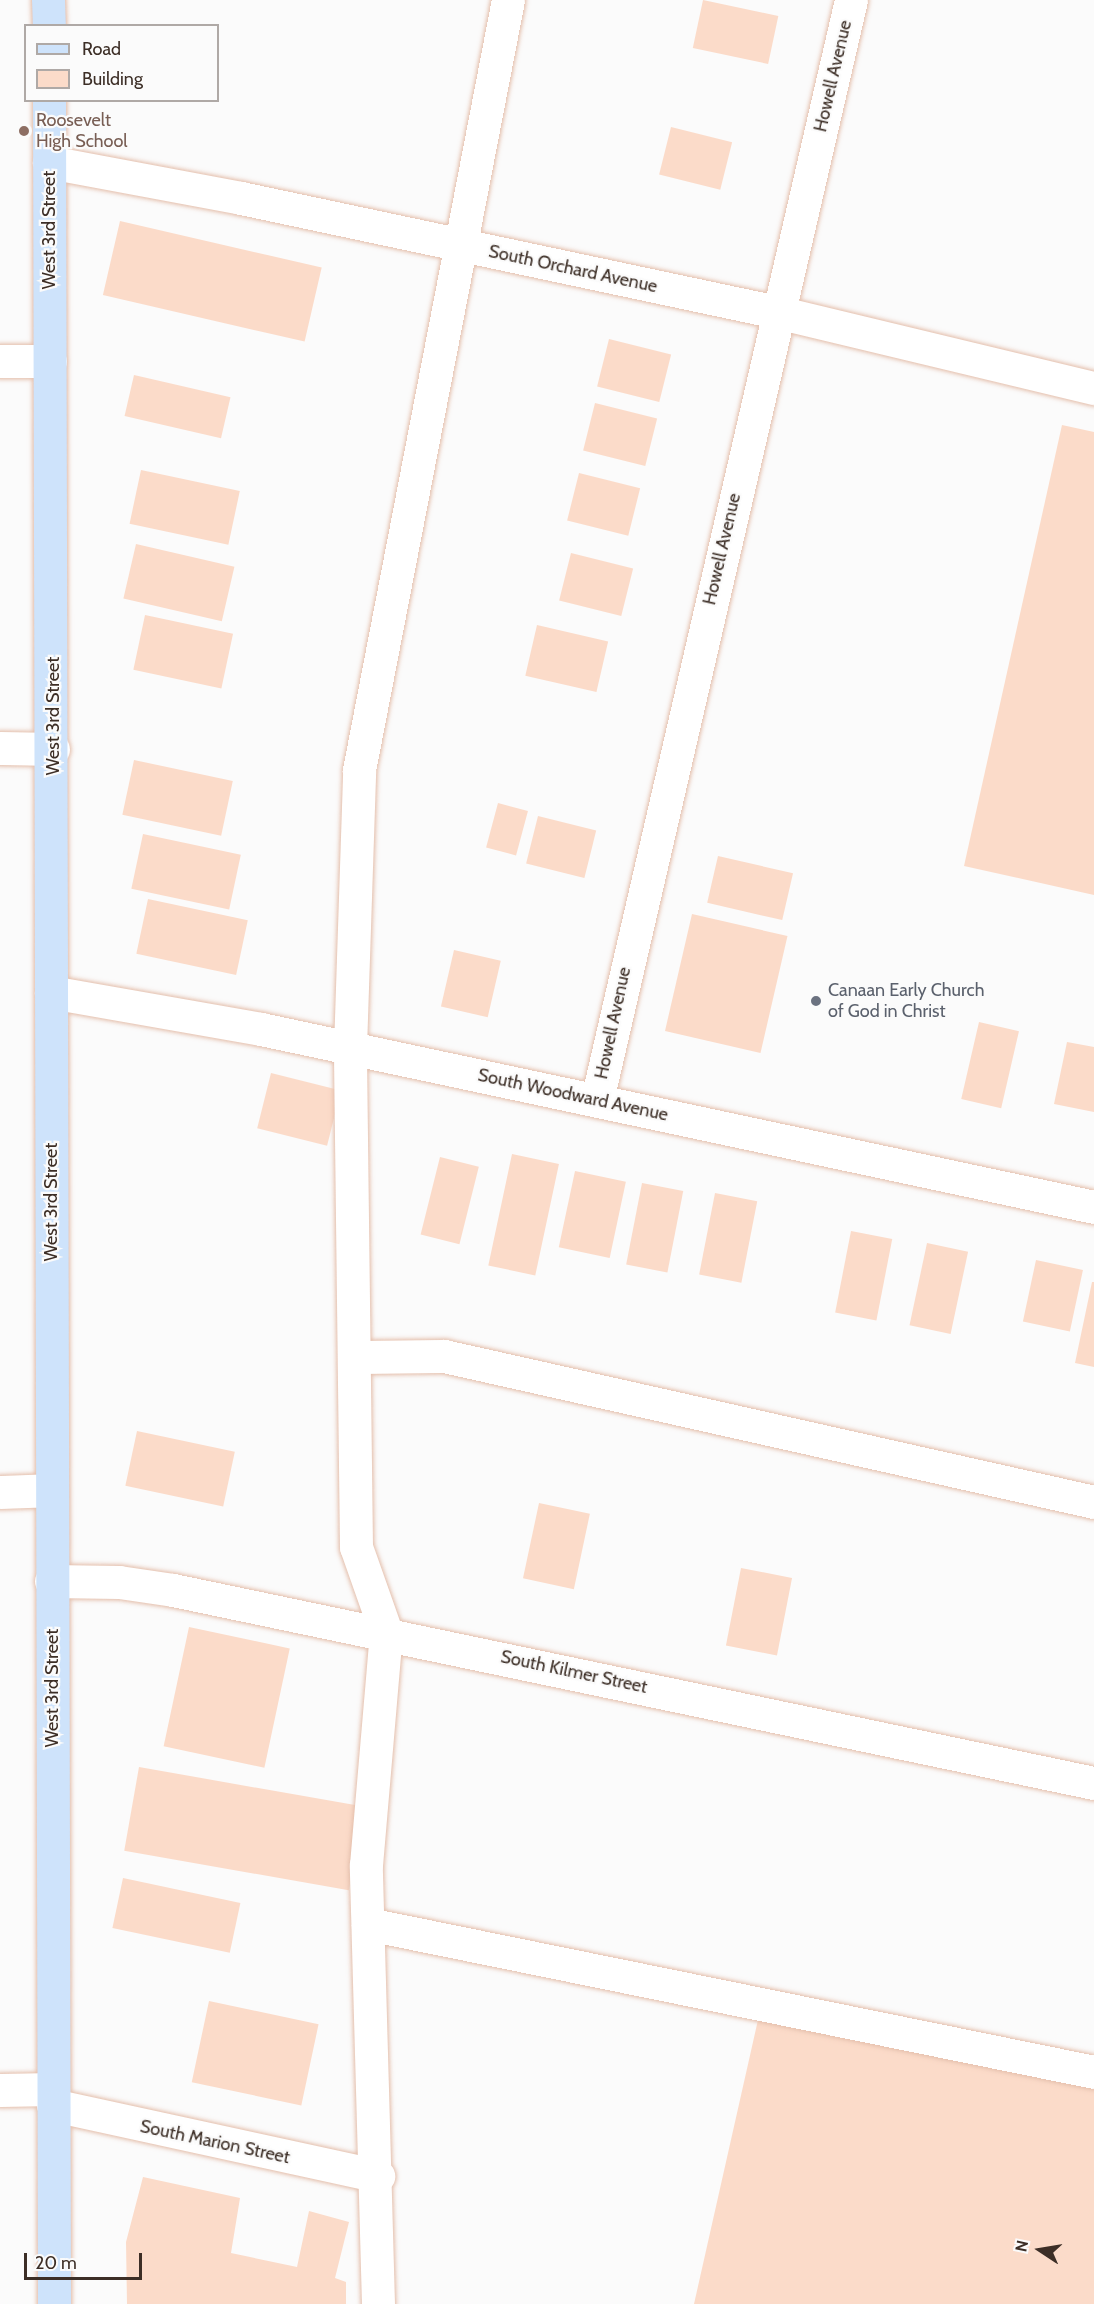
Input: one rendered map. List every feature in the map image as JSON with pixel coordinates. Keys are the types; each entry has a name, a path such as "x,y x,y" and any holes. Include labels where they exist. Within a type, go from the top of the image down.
{"main road":[{"path":"48,0 48,24"},
{"name":"West 3rd Street","path":"49,102 53,749 51,1581 54,2304"}],"street":[{"path":"378,2304 378,2176 366,1865 386,1632 356,1547 357,1357 350,1048 359,770 508,0"},
{"name":"Howell Avenue","path":"597,1100 777,312 851,0"},
{"name":"South Orchard Avenue","path":"49,162 462,245 777,312 1094,388"},
{"path":"0,362 51,361"},
{"path":"0,748 53,749"},
{"name":"South Woodward Avenue","path":"51,992 350,1048 1094,1207"},
{"path":"357,1357 444,1356 1094,1502"},
{"path":"0,1492 51,1490"},
{"name":"South Kilmer Street","path":"51,1581 119,1582 386,1632 1094,1783"},
{"path":"368,1924 1094,2072"},
{"name":"South Marion Street","path":"0,2090 53,2097 378,2176"}],"building":[{"path":"703,0 778,16 768,64 693,48"},
{"path":"671,127 732,142 720,190 659,175"},
{"path":"120,221 322,268 305,342 103,295"},
{"path":"609,339 671,354 659,402 597,387"},
{"path":"134,375 230,397 221,438 125,416"},
{"path":"595,403 657,418 645,466 583,451"},
{"path":"1062,425 1094,432 1094,895 964,866"},
{"path":"141,470 240,491 228,545 130,524"},
{"path":"579,473 640,488 628,536 567,521"},
{"path":"136,544 234,567 222,621 123,599"},
{"path":"571,553 633,568 621,616 559,601"},
{"path":"145,615 233,634 221,688 133,670"},
{"path":"537,625 608,641 596,692 525,676"},
{"path":"134,760 233,781 221,836 122,815"},
{"path":"498,803 528,811 516,855 486,847"},
{"path":"538,816 596,831 584,878 526,864"},
{"path":"143,834 241,855 229,910 131,889"},
{"path":"718,856 793,873 782,920 707,903"},
{"path":"148,899 248,920 236,975 136,954"},
{"path":"692,914 787,936 760,1053 665,1031"},
{"path":"454,950 501,961 488,1017 441,1007"},
{"path":"979,1022 1019,1031 1001,1108 961,1099"},
{"path":"1067,1042 1094,1047 1094,1112 1054,1104"},
{"path":"271,1073 341,1090 327,1146 257,1128"},
{"path":"512,1154 559,1164 535,1275 488,1266"},
{"path":"440,1157 479,1167 459,1244 421,1235"},
{"path":"575,1171 626,1182 610,1258 559,1247"},
{"path":"642,1183 683,1191 667,1272 626,1264"},
{"path":"715,1193 757,1201 741,1283 699,1274"},
{"path":"851,1231 892,1239 876,1320 835,1312"},
{"path":"927,1243 968,1252 951,1334 910,1325"},
{"path":"1036,1260 1083,1270 1070,1332 1023,1322"},
{"path":"1092,1282 1094,1282 1094,1367 1075,1363"},
{"path":"137,1431 235,1452 223,1507 125,1486"},
{"path":"539,1503 590,1514 574,1589 523,1578"},
{"path":"741,1568 792,1578 777,1655 726,1646"},
{"path":"189,1627 290,1648 264,1768 164,1746"},
{"path":"139,1767 364,1807 349,1890 124,1851"},
{"path":"123,1878 240,1903 230,1953 112,1928"},
{"path":"209,2001 319,2024 301,2105 192,2082"},
{"path":"760,2011 1094,2083 1094,2304 694,2304"},
{"path":"143,2177 240,2198 231,2253 297,2267 309,2211 349,2222 335,2278 346,2282 346,2304 127,2304 126,2242"}],"place":[{"name":"Roosevelt High School","path":"24,131"},
{"name":"Canaan Early Church of God in Christ","path":"816,1001"}]}
